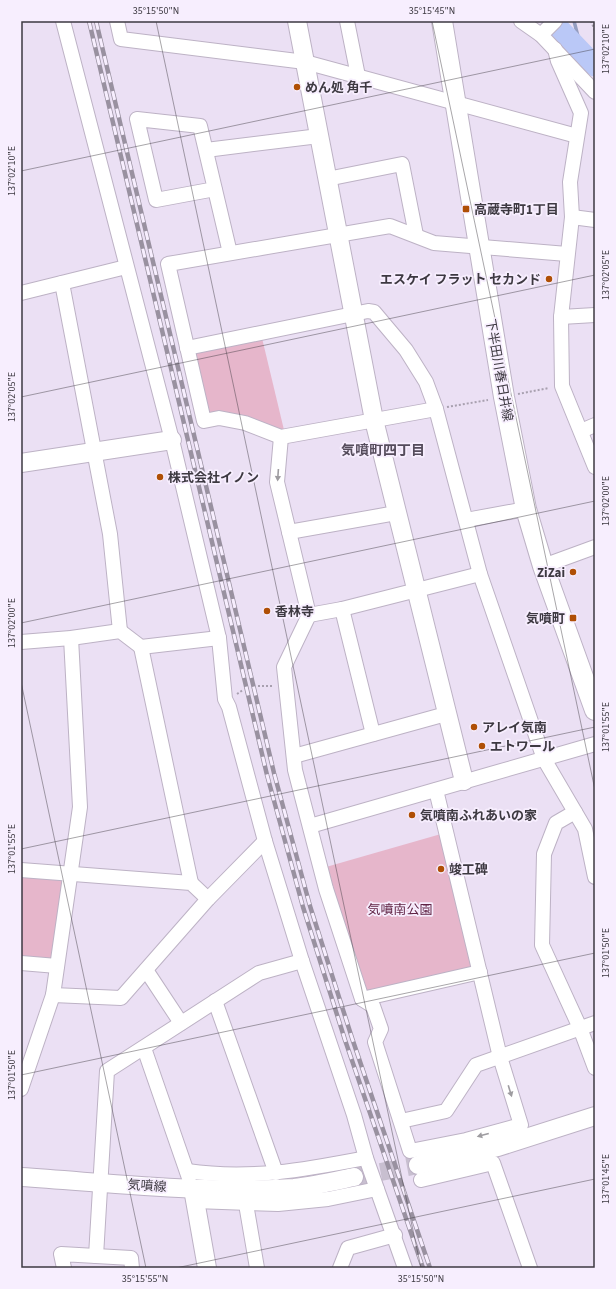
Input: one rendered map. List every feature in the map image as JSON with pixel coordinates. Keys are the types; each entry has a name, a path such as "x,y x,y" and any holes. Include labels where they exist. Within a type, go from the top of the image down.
{"main road":[{"name":"下半田川春日井線","path":"442,21 504,397 526,509 544,566 595,710"}],"street":[{"path":"63,21 172,440 220,638 225,699 229,707 265,841 302,961 354,1115 366,1158 405,1268"},
{"path":"117,21 121,38 305,62 577,136"},
{"path":"297,21 374,420 446,714 464,781"},
{"path":"347,21 358,76"},
{"path":"521,21 541,35 555,48 595,92"},
{"path":"541,35 555,21"},
{"path":"555,48 558,61 581,112 570,182 572,217 561,316 562,386 595,467"},
{"path":"215,189 156,200 137,119 200,126 206,150 230,252"},
{"path":"206,150 319,136"},
{"path":"327,179 402,164 416,235"},
{"path":"572,217 595,220"},
{"path":"436,409 281,437 245,423 219,418 204,421 168,264 230,252 390,226 434,243 567,254"},
{"path":"21,293 126,267"},
{"path":"62,284 110,534 120,631"},
{"path":"187,348 374,312 406,350 426,382 436,409 480,574 544,759 586,829 595,877"},
{"path":"561,316 595,315"},
{"path":"581,432 595,425"},
{"path":"281,437 277,482 309,615 284,666 296,770 326,889 362,999 373,1006 381,1029 375,1042 417,1165"},
{"path":"21,463 172,440"},
{"path":"466,520 526,509"},
{"path":"289,532 396,513"},
{"path":"544,566 595,547"},
{"path":"309,615 342,609 480,574"},
{"path":"342,609 373,734"},
{"path":"21,642 71,638 120,631 141,647 191,883 208,899"},
{"path":"21,1089 54,995 80,807 71,638"},
{"path":"141,647 220,638"},
{"path":"294,756 446,714"},
{"path":"310,826 595,744"},
{"path":"417,1165 466,1140 521,1125 500,1057 436,790"},
{"path":"575,812 556,823 544,854 542,945 580,1028 595,1068"},
{"path":"54,995 121,998 208,899 265,841"},
{"path":"21,870 191,883"},
{"path":"96,1256 107,1071 259,973 302,961"},
{"path":"21,963 57,966"},
{"path":"146,970 181,1023"},
{"path":"362,999 480,972"},
{"path":"215,1001 276,1173"},
{"path":"401,1121 446,1111 476,1066 595,1023"},
{"path":"144,1048 194,1195 207,1268"},
{"path":"417,1165 498,1147 595,1116"},
{"path":"187,1171 203,1173 276,1173 366,1158"},
{"path":"417,1165 493,1163 530,1268"},
{"name":"気噴線","path":"21,1177 100,1182 194,1195 296,1188 354,1177"},
{"path":"194,1195 246,1204 278,1204 328,1199 377,1189"},
{"path":"246,1204 257,1268"},
{"path":"340,1268 348,1248 394,1236"},
{"path":"64,1268 61,1254 131,1258 132,1268"}],"path":[{"path":"591,21 595,31"},
{"path":"518,394 562,386"},
{"path":"436,409 493,399"}],"green space":[{"path":"262,338 284,430 213,414 208,411 195,355 198,351"},
{"name":"気噴南公園","path":"441,834 472,965 470,969 369,994 365,991 326,867"},
{"path":"21,876 60,878 64,883 54,957 50,960 21,957"}],"waterway":[{"path":"552,21 595,66"},
{"path":"574,21 582,52"}],"tunnel":[{"path":"354,1177 418,1165"}],"railway":[{"path":"89,21 267,775 303,907 345,1040 423,1268"},
{"path":"96,21 274,773 310,906 352,1038 430,1268"}],"place":[{"name":"めん処 角千","path":"297,87"},
{"name":"高蔵寺町1丁目","path":"466,209"},
{"name":"エスケイ フラット セカンド","path":"549,279"},
{"name":"株式会社イノン","path":"160,477"},
{"name":"ZiZai","path":"573,572"},
{"name":"香林寺","path":"267,611"},
{"name":"気噴町","path":"573,618"},
{"name":"アレイ気南","path":"474,727"},
{"name":"エトワール","path":"482,746"},
{"name":"気噴南ふれあいの家","path":"412,815"},
{"name":"竣工碑","path":"441,869"}],"district":[{"name":"気噴町四丁目","path":"383,450"}]}
